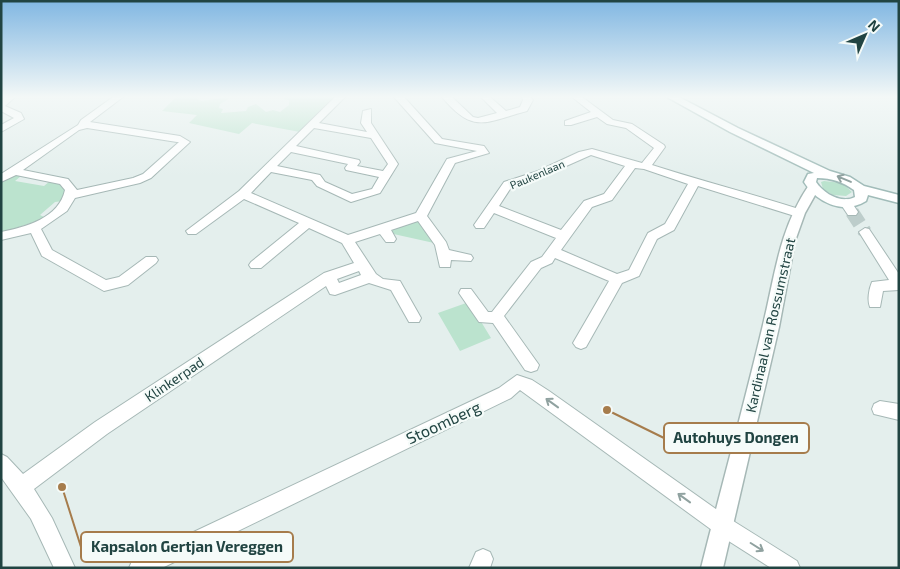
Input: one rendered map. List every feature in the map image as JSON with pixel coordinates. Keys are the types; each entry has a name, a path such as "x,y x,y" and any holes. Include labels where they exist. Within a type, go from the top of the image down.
{"main road":[{"path":"720,124 734,130"},
{"path":"722,124 826,174 845,179 861,194 897,199"},
{"path":"784,155 826,198 849,208 861,194"},
{"path":"813,183 826,174"},
{"name":"Kardinaal van Rossumstraat","path":"712,568 771,328 788,241 813,183"},
{"path":"802,207 826,198"}],"street":[{"path":"81,127 83,124"},
{"path":"270,168 316,177 321,184 351,198 376,191 393,164 366,124"},
{"path":"423,124 439,141 451,161"},
{"path":"617,124 629,126 660,147 646,166"},
{"path":"1,179 76,128 87,125 180,139 185,142 182,148 147,176 136,181 71,195"},
{"path":"192,231 243,194 311,125 375,136"},
{"path":"347,240 420,216 451,161 484,153 480,148 439,141"},
{"name":"Paukenlaan","path":"480,225 508,184 542,173 606,145"},
{"path":"289,148 355,162 350,168 386,175"},
{"path":"592,152 632,165 646,166 694,182 802,207"},
{"path":"499,312 536,265 547,260 588,204 608,197 632,165"},
{"path":"1,236 34,227 61,210 71,195 71,190 64,181 14,171"},
{"path":"580,343 617,279 634,273 652,236 670,227 694,182"},
{"path":"243,194 347,240 365,272 382,285 395,285 414,318"},
{"path":"492,208 563,236"},
{"path":"420,216 441,245 444,259 466,258"},
{"path":"256,265 307,223"},
{"path":"34,227 47,253 104,286 123,281 151,260"},
{"path":"383,228 390,239"},
{"path":"865,232 898,285 877,286 875,303"},
{"path":"553,252 617,279"},
{"name":"Klinkerpad","path":"23,486 101,428 328,276 365,272"},
{"path":"466,292 484,318 497,317 532,365"},
{"name":"Stoomberg","path":"139,568 505,393 517,382 526,385 542,396 723,526 790,568"},
{"path":"880,409 899,412"},
{"path":"1,463 23,486 47,526 65,568"}],"green space":[{"path":"192,124 251,124 239,134"},
{"path":"255,124 308,124 300,132"},
{"path":"17,175 21,176 15,181 44,186 50,181 59,184 65,189 64,201 55,202 40,215 46,218 1,233 1,182"},
{"path":"821,182 842,183 852,192 846,196 833,195 823,189"},
{"path":"418,219 434,243 389,233 387,229"},
{"path":"469,302 491,338 460,351 438,313"}],"tunnel":[{"path":"852,212 865,232"}],"place":[{"name":"Autohuys Dongen","path":"607,410"},
{"name":"Kapsalon Gertjan Vereggen","path":"62,487"}]}
